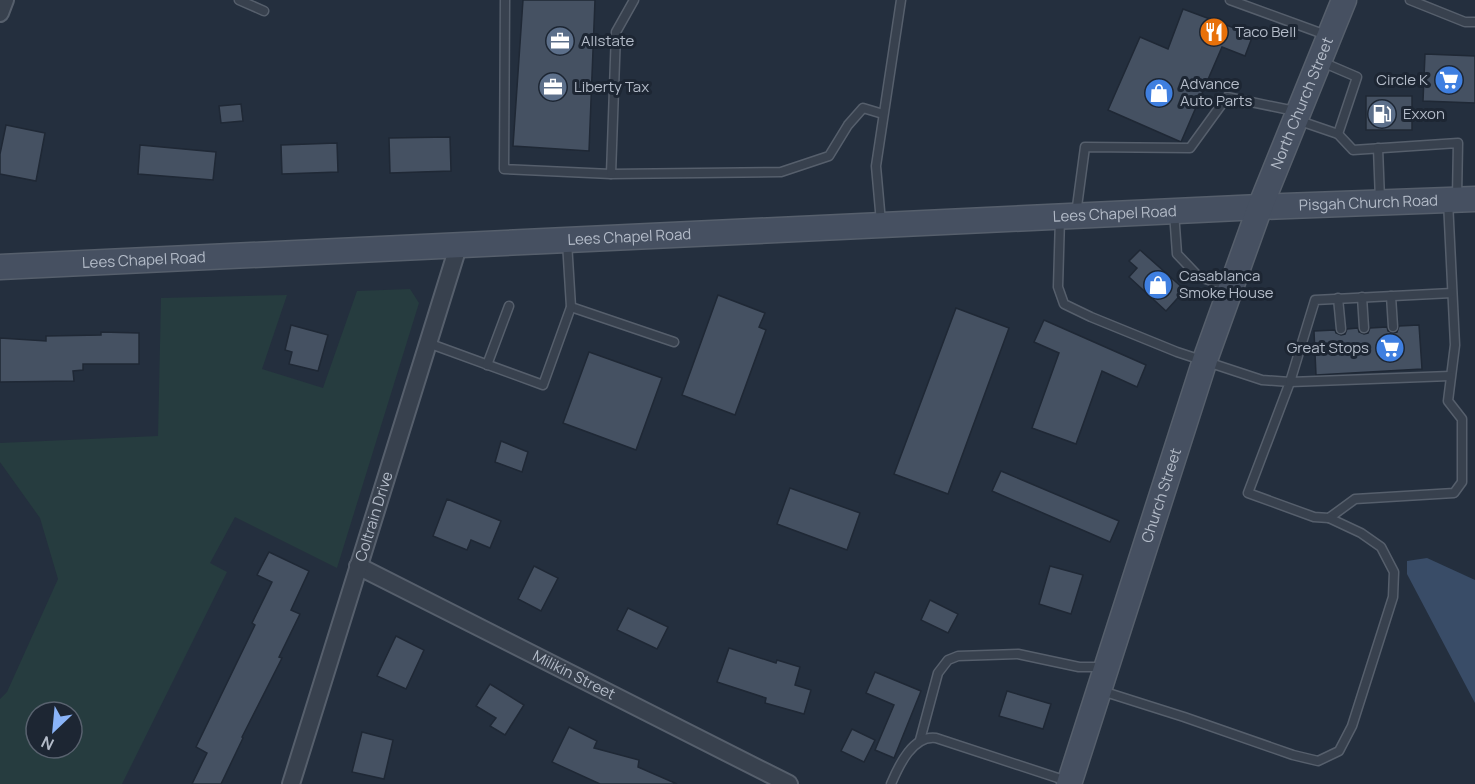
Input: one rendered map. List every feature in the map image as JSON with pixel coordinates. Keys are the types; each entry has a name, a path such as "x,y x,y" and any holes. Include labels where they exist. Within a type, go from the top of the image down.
{"main road":[{"name":"North Church Street","path":"1260,207 1344,0"},
{"name":"Pisgah Church Road","path":"1260,207 1460,200"},
{"name":"Lees Chapel Road","path":"0,267 567,242 1260,207"},
{"name":"Church Street","path":"1070,783 1204,360 1260,207"}],"street":[{"path":"0,13 5,0"},
{"name":"Coltrain Drive","path":"291,784 458,247"},
{"name":"Milikin Street","path":"358,566 789,784"}],"lane":[{"path":"239,0 264,11"},
{"path":"505,0 504,169 611,174 781,172 830,156 848,125 863,108 883,114"},
{"path":"611,174 616,32 633,0"},
{"path":"882,226 876,166 901,0"},
{"path":"1230,0 1329,37"},
{"path":"1410,0 1465,22 1475,22"},
{"path":"1319,61 1357,77 1338,134"},
{"path":"1329,518 1355,498 1454,493 1462,482 1462,418 1448,401 1455,345 1452,293 1460,200 1458,143 1353,150 1338,134 1297,115 1227,97 1190,148 1085,147 1068,217 1058,287 1064,303 1167,348 1262,380 1290,382 1344,376 1396,374 1450,376"},
{"path":"1378,148 1380,203"},
{"path":"1174,212 1177,254 1198,277 1231,286"},
{"path":"428,343 543,386 571,307 567,242"},
{"path":"1099,690 1293,755 1318,761 1339,751 1352,726 1393,597 1394,572 1380,547 1361,533 1329,518 1314,517 1248,493 1290,382 1315,300 1452,293"},
{"path":"1391,296 1393,327"},
{"path":"1362,297 1364,328"},
{"path":"1338,298 1341,329"},
{"path":"487,364 509,306"},
{"path":"571,307 674,342"},
{"path":"921,740 938,673 948,660 958,656 1018,654 1079,667 1106,668"},
{"path":"891,784 906,757 921,740 928,737 1070,783"}],"green space":[{"path":"410,289 419,303 337,568 235,517 210,563 227,572 122,784 0,784 0,699 7,692 58,579 40,518 0,462 0,443 158,436 161,298 287,295 262,369 323,388 357,291"}],"water":[{"path":"1427,558 1475,580 1475,703 1407,574 1407,561"}],"building":[{"path":"523,0 595,0 589,151 513,146"},
{"path":"1183,9 1253,35 1245,56 1222,47 1181,142 1108,110 1140,37 1168,49"},
{"path":"1425,54 1475,56 1475,103 1423,101"},
{"path":"1366,96 1412,96 1412,130 1366,130"},
{"path":"241,104 243,121 221,123 219,106"},
{"path":"6,125 45,133 36,181 0,174 0,154"},
{"path":"450,137 451,171 390,173 389,138"},
{"path":"337,143 338,172 282,174 281,145"},
{"path":"140,145 216,152 213,180 138,174"},
{"path":"1140,250 1185,290 1166,311 1129,277 1137,268 1129,261"},
{"path":"718,295 765,313 759,327 766,330 735,415 682,395"},
{"path":"956,308 1009,328 948,494 894,474"},
{"path":"1044,320 1146,365 1137,387 1102,371 1076,444 1032,428 1059,353 1034,342"},
{"path":"291,325 328,335 318,371 289,364 292,352 285,350"},
{"path":"1419,325 1422,369 1316,375 1314,331 1335,330 1341,335 1345,334 1347,329 1358,328 1359,332 1364,334 1368,333 1370,328 1387,327 1388,331 1393,333 1397,332 1399,326"},
{"path":"101,332 139,333 139,364 83,364 83,370 73,371 74,381 0,382 0,338 46,341 46,336 101,335"},
{"path":"589,352 662,378 636,450 563,423"},
{"path":"501,441 528,452 522,472 495,462"},
{"path":"1001,471 1119,521 1110,542 992,491"},
{"path":"790,488 860,513 847,550 777,524"},
{"path":"447,499 501,521 490,548 471,540 467,550 433,536"},
{"path":"269,552 309,571 291,610 300,614 279,657 282,658 221,784 192,784 207,753 196,747 255,625 252,623 272,582 257,575"},
{"path":"534,566 558,578 541,611 518,599"},
{"path":"1050,566 1083,575 1071,614 1039,604"},
{"path":"930,600 958,614 948,633 921,620"},
{"path":"628,608 668,627 657,649 617,630"},
{"path":"396,636 424,650 406,689 377,676"},
{"path":"729,648 776,663 777,660 800,667 795,685 811,690 804,714 765,703 766,698 717,682"},
{"path":"875,672 921,691 894,758 875,750 894,705 866,693"},
{"path":"490,684 524,705 505,735 490,726 496,718 476,706"},
{"path":"1007,691 1051,704 1043,729 999,716"},
{"path":"569,727 597,741 594,748 639,760 638,767 677,784 600,784 552,762"},
{"path":"852,729 875,740 864,762 841,751"},
{"path":"362,732 393,740 384,779 352,772"}],"place":[{"name":"Taco Bell","path":"1214,32"},
{"name":"Allstate","path":"560,41"},
{"name":"Circle K","path":"1449,80"},
{"name":"Liberty Tax","path":"553,87"},
{"name":"Advance Auto Parts","path":"1159,93"},
{"name":"Exxon","path":"1382,114"},
{"name":"Casablanca Smoke House","path":"1158,285"},
{"name":"Great Stops","path":"1390,348"}]}
